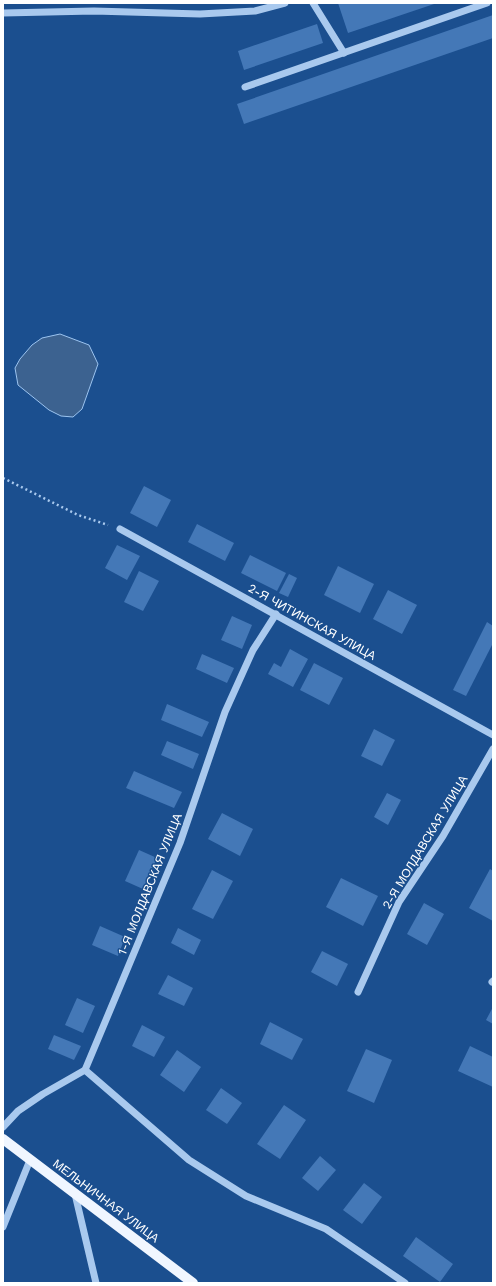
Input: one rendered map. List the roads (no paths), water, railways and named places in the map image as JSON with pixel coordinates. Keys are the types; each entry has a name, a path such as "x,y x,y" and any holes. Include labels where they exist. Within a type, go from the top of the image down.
{"main road":[{"name":"МЕЛЬНИЧНАЯ УЛИЦА","path":"3,1139 193,1283"}],"street":[{"path":"3,13 94,11 200,14 255,11 285,3"},
{"path":"313,3 344,53"},
{"path":"245,87 487,3"},
{"name":"2-Я ЧИТИНСКАЯ УЛИЦА","path":"120,529 493,734"},
{"name":"1-Я МОЛДАВСКАЯ УЛИЦА","path":"85,1070 180,843 225,712 253,650 276,614"},
{"name":"2-Я МОЛДАВСКАЯ УЛИЦА","path":"358,992 399,902 443,836 493,749"},
{"path":"3,1127 24,1106 85,1070 189,1160 246,1196 326,1228 405,1283"},
{"path":"3,1226 30,1160"},
{"path":"75,1194 96,1283"}],"water":[{"path":"60,334 89,345 98,364 82,409 73,417 61,416 49,410 18,385 15,368 20,359 32,345 42,338"}]}
